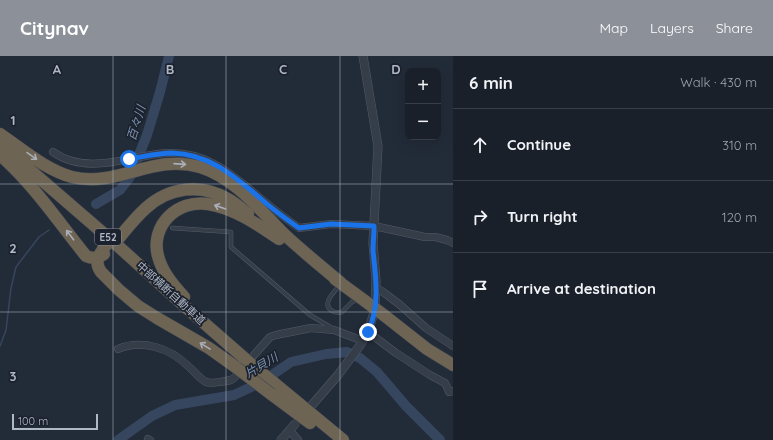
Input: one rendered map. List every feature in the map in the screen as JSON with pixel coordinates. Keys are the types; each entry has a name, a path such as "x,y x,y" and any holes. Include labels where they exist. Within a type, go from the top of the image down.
{"highway":[{"path":"0,134 46,166 64,175 79,178 104,179 158,165 177,163 192,165 209,170 219,175 236,188 266,215 282,236"},
{"name":"中部横断自動車道","path":"0,144 249,362"},
{"path":"0,154 31,186 86,256 92,258 98,257"},
{"path":"343,440 312,410 279,390 249,362 209,348 157,318 134,302 115,286 99,269 97,264 101,251 113,241 142,204 160,191 180,184 198,184 221,189 231,195 341,284 363,299 427,349 453,364"},
{"path":"282,236 233,212 216,206 198,203 184,206 164,221 157,239 157,247 161,264 177,290 210,321 249,362 334,440"}],"street":[{"path":"312,410 362,342 368,332 373,315 376,290 376,270 373,247 378,146 363,56"},
{"path":"53,152 66,159 81,163 95,164 166,153 184,154 217,165 234,176 299,228 331,224 374,226 425,237 435,237 453,243"},
{"path":"376,290 383,292 426,328 453,346"},
{"path":"118,349 133,345 160,348 187,364 202,380 212,383 231,380 249,362 270,337 276,335 311,328 334,330 362,342"},
{"path":"368,332 396,353 445,383 449,392 453,391"},
{"path":"281,440 292,427 298,440"}],"lane":[{"path":"172,228 231,232 231,247 234,250 310,316 334,330"},
{"path":"341,284 329,299 328,302 330,309 338,313 342,312 352,302 363,299"}],"waterway":[{"name":"百々川","path":"96,204 120,190 130,177 147,135 169,56"},
{"name":"百々川","path":"0,346 6,330 11,288 16,267 39,237 49,230"},
{"name":"片貝川","path":"118,440 152,416 175,405 234,395 262,382 291,362 326,354 347,352 360,358 377,372 406,406 440,440"}],"route":[{"path":"129,159 173,153 193,156 217,165 234,176 299,228 331,224 374,226 373,243 376,290 373,315 368,332"}]}
